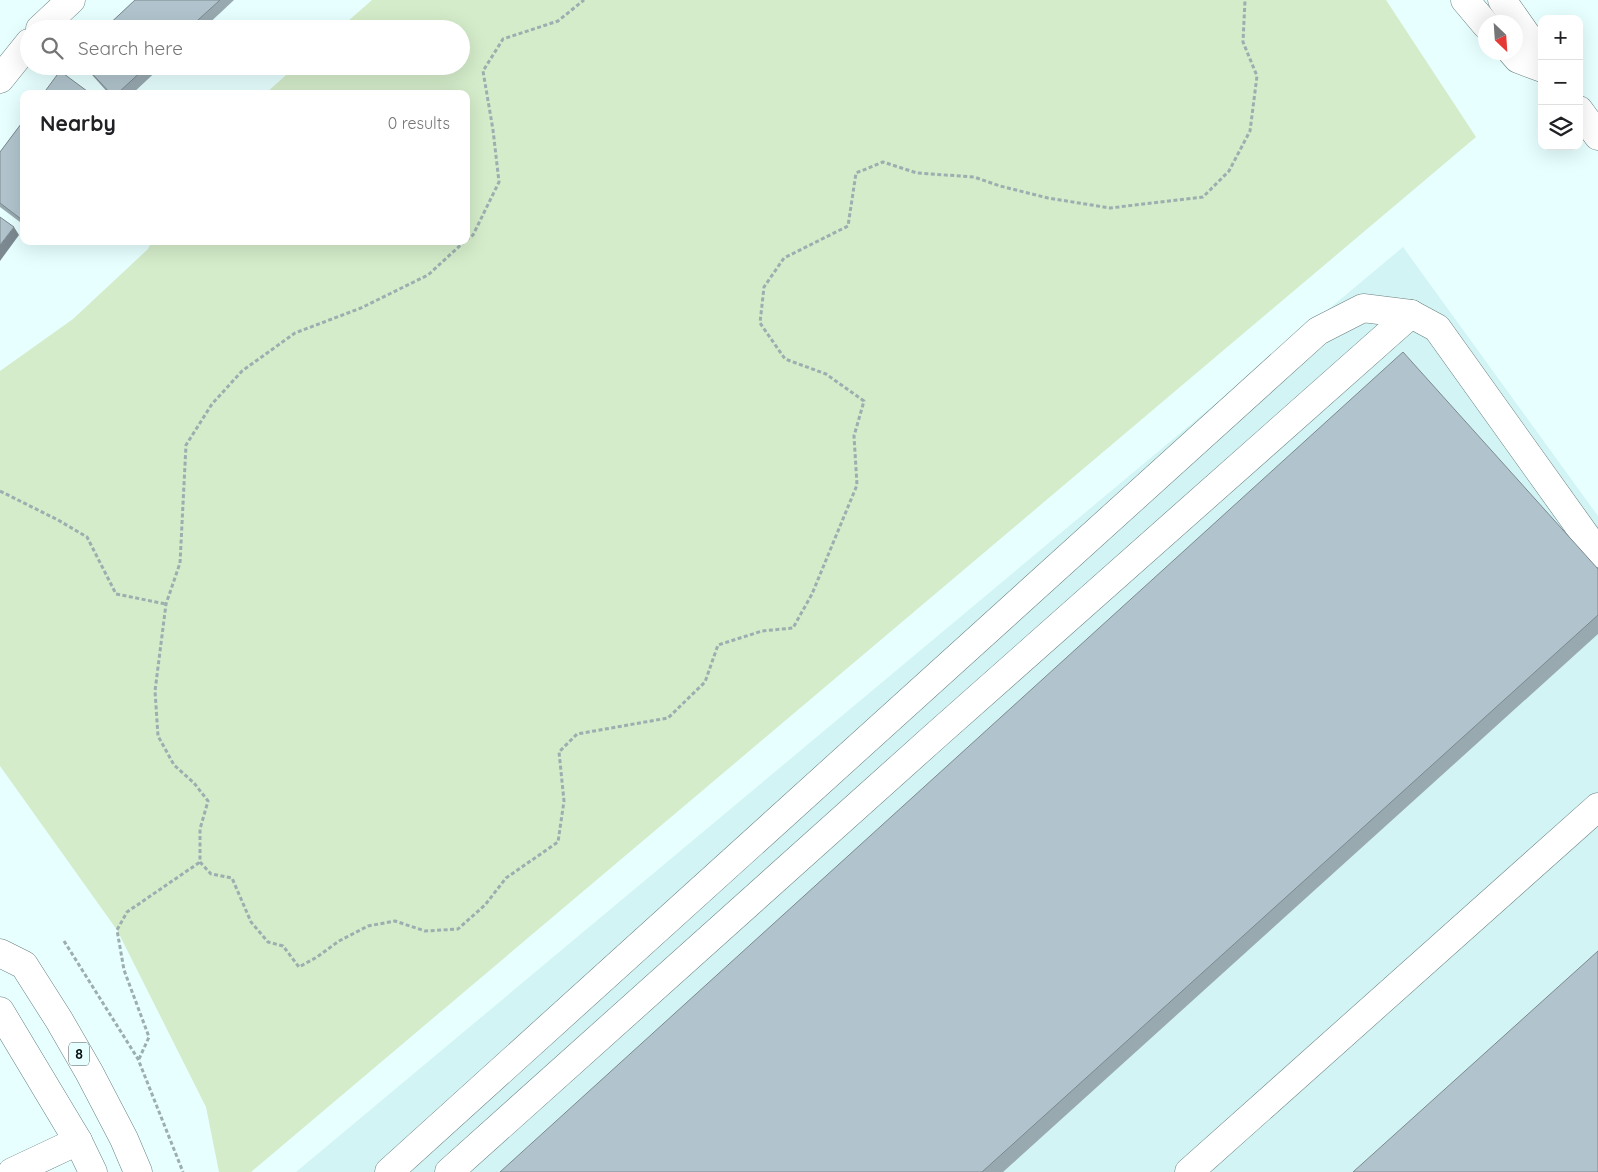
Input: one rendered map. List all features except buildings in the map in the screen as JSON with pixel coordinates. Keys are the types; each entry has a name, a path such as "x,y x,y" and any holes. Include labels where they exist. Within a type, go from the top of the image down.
{"main road":[{"path":"50,20 71,0"},
{"path":"1465,0 1478,15"},
{"path":"1502,0 1538,51"},
{"path":"0,79 20,54"},
{"path":"1521,60 1538,66"},
{"path":"1583,115 1598,136"},
{"path":"389,1172 1318,331 1363,308 1411,314 1437,328 1598,553"},
{"path":"449,1172 926,744 1411,314"},
{"path":"1189,1172 1598,807"},
{"name":"8","path":"0,953 24,965 60,1020 124,1139 138,1172"},
{"path":"0,1012 78,1141 93,1172"},
{"path":"12,1172 78,1141"}],"path":[{"path":"470,238 499,182 483,71 503,39 558,21 584,0"},
{"path":"462,245 428,275 361,308 296,333 242,371 212,404 186,445 180,563 166,604 155,691 158,736 174,765 194,783 208,801 200,829 200,862 211,874 232,878 252,922 268,942 284,946 299,967 339,941 368,926 395,921 425,931 458,929 485,905 506,878 558,842 564,802 559,752 577,734 668,718 705,682 718,645 762,631 793,628 812,594 857,485 854,436 864,401 826,374 785,359 760,323 764,287 784,258 848,226 856,173 883,162 917,173 974,177 1000,186 1048,198 1110,208 1203,197 1230,171 1250,131 1256,76 1243,42 1245,0"},
{"path":"0,491 87,537 116,594 166,604"},
{"path":"138,1060 149,1037 124,970 117,930 127,912 200,862"},
{"path":"64,941 138,1060 184,1172"}],"shaded area":[{"path":"1403,247 1598,516 1598,1172 296,1172"}],"green space":[{"path":"372,0 1386,0 1476,137 251,1172 219,1172 206,1107 117,930 0,766 0,371 73,319 150,245 470,245 470,90 269,90 286,75 470,75 470,20 349,20"}]}
